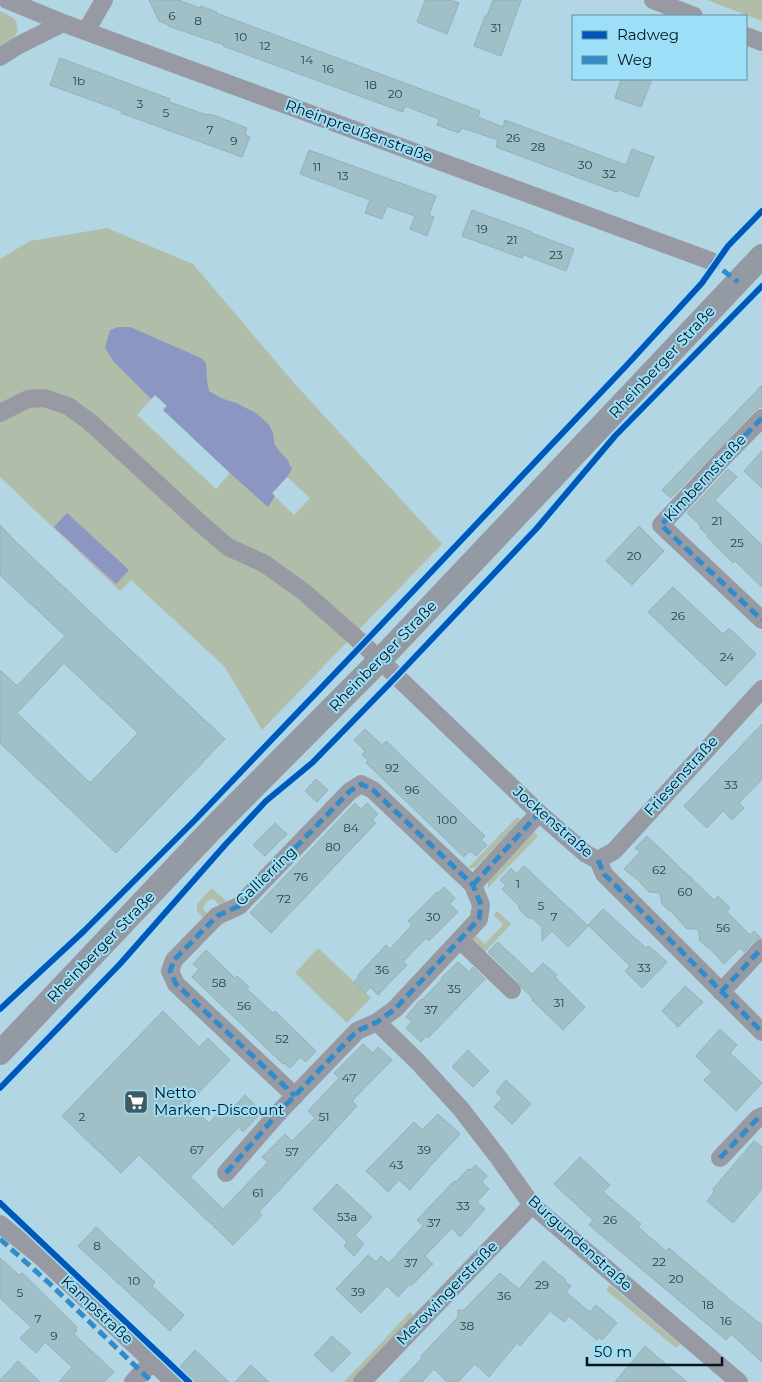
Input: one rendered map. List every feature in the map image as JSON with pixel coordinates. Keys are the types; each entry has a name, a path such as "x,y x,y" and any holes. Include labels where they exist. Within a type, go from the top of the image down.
{"main road":[{"name":"Rheinberger Straße","path":"0,1053 211,830 380,660 762,256"}],"street":[{"name":"Rheinpreußenstraße","path":"7,0 63,23 711,261"},
{"path":"86,31 104,0"},
{"path":"653,0 691,15"},
{"path":"0,57 19,45 63,23"},
{"path":"747,36 762,42"},
{"name":"Jockenstraße","path":"0,413 28,399 44,398 68,406 90,422 200,523 228,546 265,564 304,592 380,660 539,813 586,854 598,860 604,874 762,1032"},
{"name":"Kimbernstraße","path":"762,418 662,525 762,620"},
{"name":"Friesenstraße","path":"598,860 614,851 762,689"},
{"name":"Gallierring","path":"226,1173 357,1031 377,1022 395,1008 479,920 481,905 473,885 373,790 361,784 350,791 239,906 217,916 174,960 170,971 176,984 295,1096"},
{"path":"473,885 539,813"},
{"path":"460,940 512,990"},
{"path":"721,992 762,948"},
{"name":"Burgundenstraße","path":"377,1022 418,1062 461,1109 532,1205 739,1382"},
{"path":"720,1158 762,1116"},
{"name":"Merowingerstraße","path":"362,1382 532,1205"},
{"name":"Kampstraße","path":"0,1218 19,1238"},
{"name":"Kampstraße","path":"0,1224 40,1256 174,1382"},
{"path":"133,1382 152,1362"}],"green space":[{"path":"707,0 762,0 762,21"},
{"path":"0,11 16,21 18,30 13,40 0,49"},
{"path":"107,228 193,264 294,383 442,544 262,730 225,667 131,580 120,591 0,477 0,259 30,241","holes":["155,395 167,406 163,410 230,473 216,489 137,415","287,477 310,498 294,515 272,494"]},
{"path":"517,817 521,820 475,868 468,868"},
{"path":"534,832 538,836 488,888 488,880"},
{"path":"212,888 226,901 220,906 214,899 207,902 203,909 209,915 204,919 197,911 197,904"},
{"path":"497,911 511,924 483,954 469,941 475,935 485,944 503,925 494,915"},
{"path":"318,948 371,998 347,1023 295,973"},
{"path":"610,1285 680,1344 676,1348 606,1290"},
{"path":"410,1312 414,1316 352,1382 344,1382"}],"water":[{"path":"118,327 130,327 201,358 206,363 209,391 256,413 269,425 273,433 275,445 287,459 292,469 272,493 275,496 268,507 163,410 167,406 155,395 151,399 114,362 105,348 110,330"},
{"path":"67,513 129,570 116,584 54,527"}],"building":[{"path":"149,0 178,0 200,8 201,6 480,111 478,117 503,127 505,120 626,165 632,149 654,157 638,197 618,190 617,192 496,147 498,140 462,128 459,133 437,125 439,119 405,106 403,112 168,26 159,21"},
{"path":"425,0 451,0 459,3 447,34 417,22"},
{"path":"493,0 521,0 501,56 474,46"},
{"path":"60,58 170,99 169,102 207,115 216,116 247,128 245,135 250,137 242,157 50,85"},
{"path":"621,80 652,80 641,107 615,98"},
{"path":"309,150 436,196 429,215 434,217 427,236 410,229 415,216 387,206 382,219 365,213 370,200 300,174"},
{"path":"472,210 574,249 566,271 524,255 522,258 462,236"},
{"path":"762,385 762,406 754,411 671,498 662,490"},
{"path":"762,451 762,488 744,471"},
{"path":"728,469 737,477 715,500 762,545 762,587 735,561 733,563 707,537 708,535 700,528 701,526 687,513"},
{"path":"0,525 225,739 116,853 0,743 0,670 17,686 65,636 0,575","holes":["64,663 138,733 90,783 17,713"]},
{"path":"639,526 664,551 632,585 606,561"},
{"path":"673,587 723,634 729,628 756,654 726,686 648,612"},
{"path":"762,724 762,779 739,803 744,808 732,820 723,811 707,828 684,806"},
{"path":"365,729 382,745 386,741 485,836 481,840 487,845 476,856 470,851 464,857 366,763 368,760 362,755 365,751 354,740"},
{"path":"316,779 328,790 317,802 305,791"},
{"path":"355,803 361,809 367,803 378,814 372,820 376,823 271,933 250,913"},
{"path":"275,823 287,834 265,856 253,845"},
{"path":"647,836 714,900 718,896 730,908 727,912 750,935 754,931 761,938 755,940 744,952 740,948 724,964 700,941 698,929 687,929 662,904 660,893 649,892 624,869 640,852 635,848"},
{"path":"524,866 588,926 568,947 552,931 542,941 542,927 532,918 528,918 502,889 506,885 500,880 511,868 516,874"},
{"path":"444,887 455,898 450,904 458,912 429,941 426,938 403,962 407,965 378,995 370,987 365,993 354,982 358,975 386,945 390,949 412,925 408,921"},
{"path":"603,909 646,948 649,946 667,962 642,988 625,971 630,966 588,925"},
{"path":"498,942 532,974 543,963 557,975 555,977 585,1007 563,1030 532,1000 533,998 522,988 519,982 488,952"},
{"path":"206,950 235,978 237,976 249,987 247,989 273,1013 275,1011 316,1051 306,1062 300,1057 290,1068 283,1064 192,977 199,969 193,964"},
{"path":"458,962 469,972 473,967 485,979 428,1038 426,1036 421,1042 406,1028 412,1022 406,1017"},
{"path":"685,986 703,1002 678,1027 662,1011"},
{"path":"163,1011 199,1047 208,1038 230,1060 188,1104 209,1123 220,1111 225,1116 245,1095 262,1112 243,1132 239,1127 190,1177 223,1209 268,1162 262,1157 285,1134 292,1141 315,1118 308,1111 339,1078 334,1073 363,1044 373,1053 378,1047 392,1060 352,1101 357,1106 259,1212 262,1215 233,1245 139,1155 121,1173 62,1116"},
{"path":"720,1029 737,1045 730,1053 762,1083 736,1111 704,1080 712,1072 696,1056"},
{"path":"468,1050 489,1071 473,1087 452,1067"},
{"path":"506,1080 531,1104 512,1124 494,1107 502,1098 496,1092"},
{"path":"438,1114 460,1134 410,1190 399,1180 388,1192 366,1171 414,1122 422,1130"},
{"path":"754,1141 762,1147 762,1189 733,1223 707,1201 714,1192 713,1189"},
{"path":"580,1157 610,1185 603,1192 641,1224 638,1227 666,1251 669,1248 762,1325 762,1362 731,1334 726,1340 589,1225 593,1220 554,1184"},
{"path":"476,1165 487,1176 482,1182 489,1189 477,1202 485,1209 460,1237 452,1228 425,1256 433,1264 398,1297 387,1286 361,1313 336,1289 368,1255 376,1262 381,1256 389,1263 423,1226 417,1220 454,1181 456,1182 468,1169 470,1170"},
{"path":"337,1184 372,1217 355,1235 364,1244 354,1256 344,1246 347,1242 313,1209"},
{"path":"96,1227 155,1282 152,1286 184,1315 170,1331 78,1246"},
{"path":"0,1258 19,1275 22,1273 77,1327 74,1334 114,1372 104,1382 59,1382 72,1367 45,1342 36,1353 20,1338 31,1327 0,1298"},
{"path":"543,1261 566,1280 564,1281 571,1286 566,1292 587,1310 590,1312 596,1305 617,1323 602,1340 599,1337 597,1340 569,1316 564,1322 550,1311 520,1346 517,1343 489,1377 475,1364 458,1382 447,1382 434,1369 422,1382 399,1382 458,1317 458,1310 464,1310 500,1273 519,1289"},
{"path":"332,1336 351,1353 332,1372 314,1355"},
{"path":"645,1346 669,1367 687,1382 615,1382"},
{"path":"195,1350 229,1382 195,1382 180,1367"},
{"path":"18,1361 40,1382 0,1382"},
{"path":"251,1365 269,1382 235,1382"}],"marked path":[{"path":"711,261 738,282"},
{"path":"762,418 661,525 762,620"},
{"path":"226,1173 280,1111 357,1031 377,1022 395,1009 479,919 481,905 473,885 373,790 361,784 350,791 239,906 217,916 174,960 170,971 176,984 295,1096"},
{"path":"473,885 539,813"},
{"path":"598,860 604,874 762,1032"},
{"path":"721,992 762,948"},
{"path":"720,1158 762,1116"},
{"path":"0,1239 49,1283 152,1382"}],"cycle path":[{"path":"0,1009 84,931 195,820 626,366 702,283 728,246 762,211"},
{"path":"0,1088 120,964 266,801 312,763 397,676 537,528 615,436 762,286"},
{"path":"0,1203 189,1382"}],"place":[{"name":"Netto Marken-Discount","path":"136,1102"}]}
